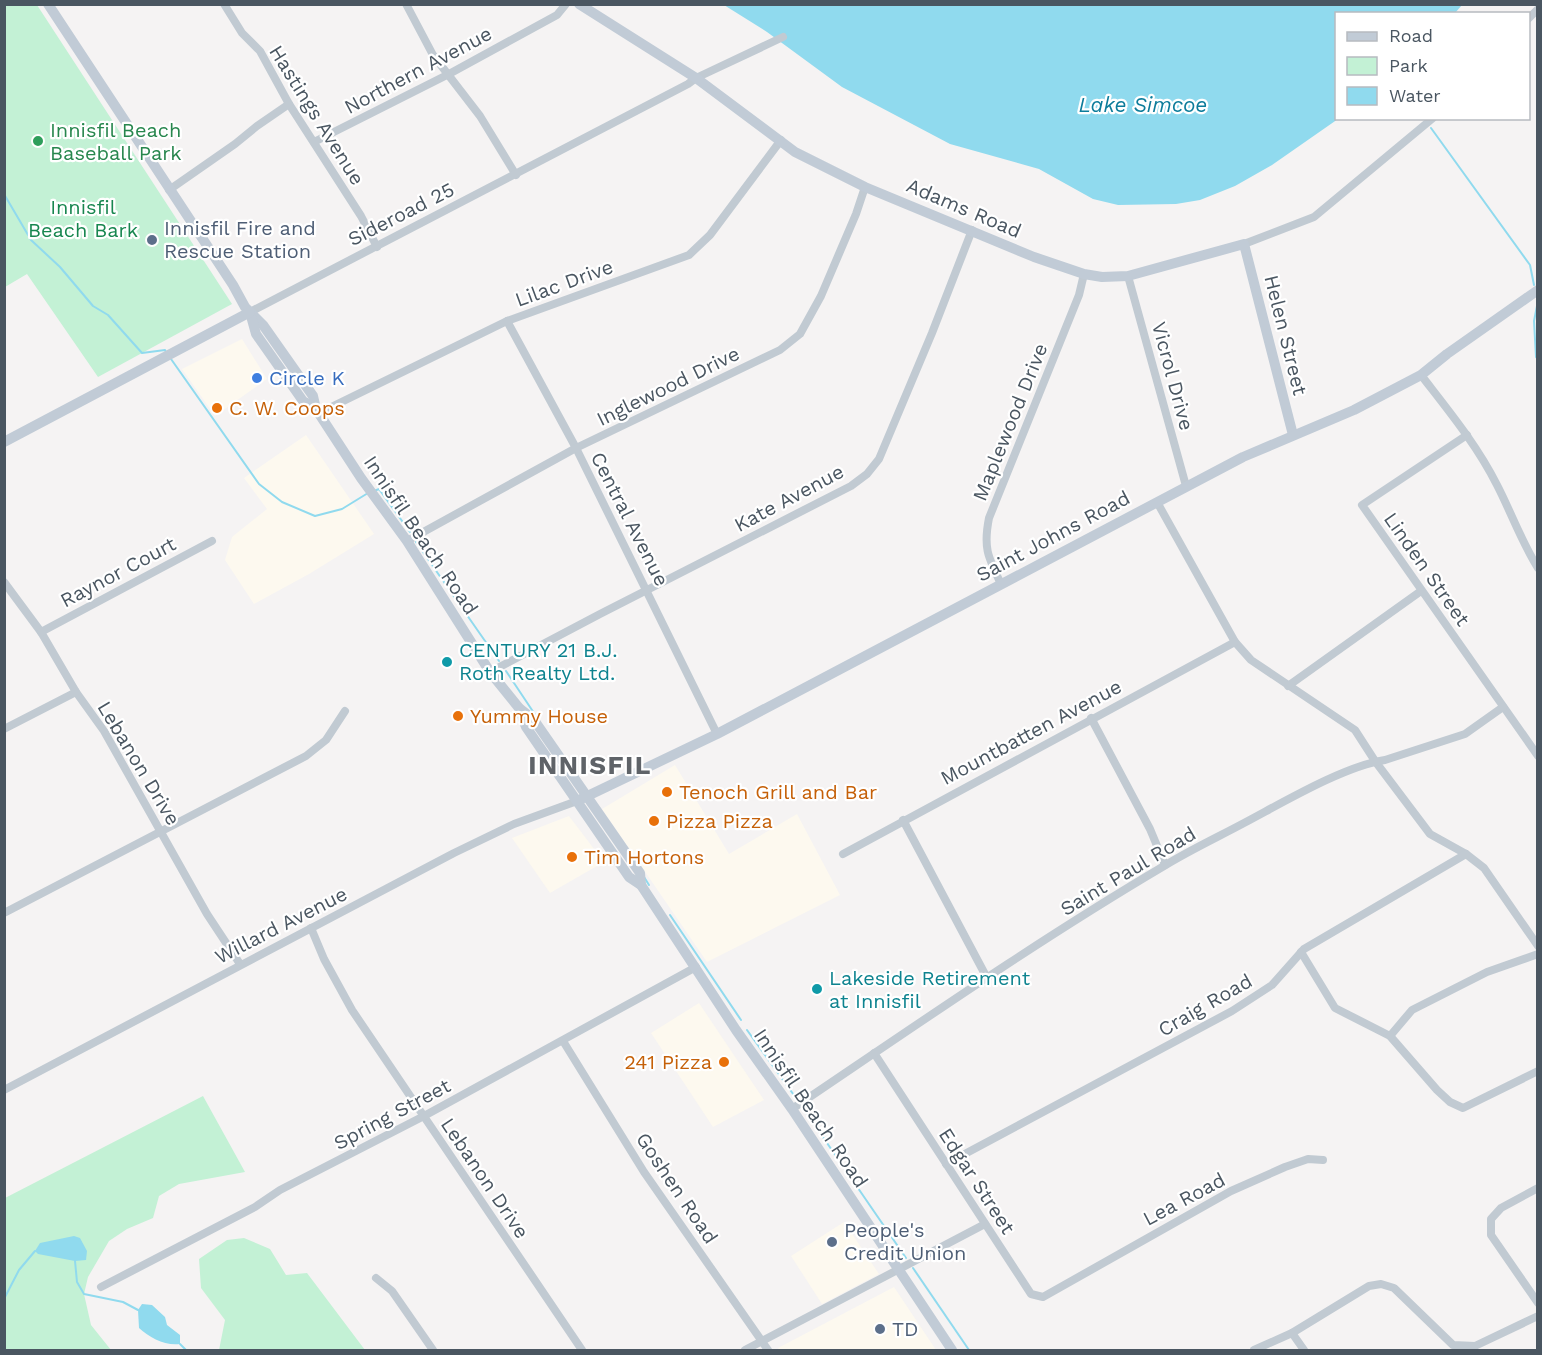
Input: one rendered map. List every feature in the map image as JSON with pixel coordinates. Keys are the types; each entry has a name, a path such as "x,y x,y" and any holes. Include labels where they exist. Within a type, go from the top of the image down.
{"street":[{"name":"Innisfil Beach Road","path":"48,4 250,312 260,340 303,401 318,411 361,478 406,541 490,672 519,708 534,720 582,798 640,873 641,885 952,1350"},
{"name":"Hastings Avenue","path":"224,4 242,33 260,51 289,104 361,216 377,247"},
{"path":"406,4 433,55 480,116 516,175"},
{"name":"Northern Avenue","path":"314,142 449,74 557,15 566,4"},
{"name":"Adams Road","path":"579,4 696,78 782,140 795,152 865,187 972,230 1034,258 1084,274 1102,277 1128,276 1244,244"},
{"name":"Sideroad 25","path":"4,442 516,175 696,78 783,37"},
{"path":"169,190 289,104"},
{"path":"1244,244 1314,217 1431,120"},
{"name":"Lilac Drive","path":"318,411 507,321 690,255 710,235 782,140"},
{"name":"Inglewood Drive","path":"406,541 576,448 780,350 800,334 821,296 865,187"},
{"name":"Kate Avenue","path":"490,672 851,486 867,474 879,459 972,230"},
{"name":"Helen Street","path":"1244,244 1293,435"},
{"name":"Maplewood Drive","path":"1001,584 989,560 985,540 989,518 1079,295 1084,274"},
{"name":"Vicrol Drive","path":"1128,276 1186,486"},
{"name":"Saint Johns Road","path":"582,798 717,734 1243,457 1354,410 1421,375 1538,290"},
{"name":"Central Avenue","path":"507,321 576,448 717,734"},
{"path":"1421,375 1467,435 1497,484 1522,540 1538,568"},
{"name":"Linden Street","path":"1467,435 1362,505 1538,756"},
{"path":"1157,502 1235,642 1251,660 1355,730 1375,761 1430,834 1466,854 1484,868 1538,946"},
{"name":"Raynor Court","path":"41,632 212,541"},
{"name":"Lebanon Drive","path":"4,582 41,632 76,692 104,731 207,914 240,964"},
{"path":"1288,686 1421,591"},
{"name":"Mountbatten Avenue","path":"843,854 1235,642"},
{"path":"4,729 76,692"},
{"name":"Saint Paul Road","path":"792,1108 987,978 1165,865 1287,800 1375,761 1465,734 1503,706"},
{"path":"4,913 306,756 326,740 345,711"},
{"path":"1091,718 1150,829 1165,865"},
{"name":"Willard Avenue","path":"4,1090 454,853 514,824 582,798"},
{"path":"903,820 987,978"},
{"name":"Craig Road","path":"946,1164 1232,1011 1272,985 1301,952 1466,854"},
{"name":"Lebanon Drive","path":"311,928 352,1010 582,1350"},
{"path":"1301,952 1335,1008 1390,1036 1450,1102 1463,1108 1538,1071"},
{"path":"1390,1036 1413,1010 1487,972 1538,954"},
{"name":"Spring Street","path":"101,1287 564,1041 696,967"},
{"name":"Goshen Road","path":"564,1041 644,1172 768,1350"},
{"name":"Edgar Street","path":"874,1053 1031,1294 1043,1297 1066,1282"},
{"name":"Lea Road","path":"1066,1282 1231,1191 1308,1159 1323,1160"},
{"path":"1538,1188 1501,1208 1491,1219 1491,1235 1538,1303"},
{"path":"745,1350 985,1224"},
{"path":"376,1278 392,1291 433,1350"},
{"path":"1254,1350 1292,1333 1369,1286 1381,1284 1394,1288 1453,1345 1475,1346 1538,1316"},
{"path":"1292,1333 1304,1350"}],"shaded area":[{"path":"242,339 267,379 215,416 182,369"},
{"path":"306,435 374,534 254,604 225,560 232,537 267,509 244,478"},
{"path":"675,765 729,854 797,814 840,895 707,962 602,809"},
{"path":"569,816 604,862 550,893 512,838"},
{"path":"699,1003 764,1100 713,1127 651,1033"},
{"path":"844,1222 879,1274 822,1304 791,1256"},
{"path":"894,1287 936,1350 779,1350 778,1348"}],"green space":[{"name":"Innisfil Beach Bark","path":"4,5 37,5 232,304 98,377 27,274 5,287"},
{"path":"203,1096 245,1172 179,1184 159,1196 153,1218 127,1229 109,1241 88,1277 84,1294 91,1325 111,1350 5,1350 5,1198"},
{"path":"244,1238 270,1249 286,1275 307,1273 365,1350 219,1350 225,1320 201,1288 199,1259 227,1240"}],"water":[{"name":"Lake Simcoe","path":"724,5 1462,5 1456,12 1335,12 1337,120 1272,165 1235,186 1200,200 1176,204 1118,205 1093,199 1039,169 950,144 842,87 767,32"},
{"path":"74,1236 80,1238 87,1251 86,1260 75,1261 38,1254 35,1251 40,1243"},
{"path":"142,1304 152,1305 165,1317 167,1325 180,1335 180,1344 169,1344 158,1340 139,1328 138,1310"}],"waterway":[{"path":"1431,128 1530,265 1534,285"},
{"path":"4,194 31,240 60,267 93,306 108,315 142,353 165,350 166,352"},
{"path":"1538,301 1534,321 1538,359"},
{"path":"171,359 259,484 282,502 315,516 342,509 368,493"},
{"path":"374,491 379,489 410,532"},
{"path":"416,542 499,661"},
{"path":"506,671 536,716"},
{"path":"644,877 649,885"},
{"path":"670,915 741,1020"},
{"path":"747,1030 796,1098"},
{"path":"803,1108 906,1258"},
{"path":"4,1299 19,1270 35,1251"},
{"path":"75,1261 77,1282 84,1294 123,1302 138,1310"},
{"path":"913,1268 969,1350"},
{"path":"180,1344 186,1350"}],"place":[{"name":"Innisfil Beach Baseball Park","path":"38,141"},
{"name":"Innisfil Fire and Rescue Station","path":"152,240"},
{"name":"Circle K","path":"257,378"},
{"name":"C. W. Coops","path":"217,408"},
{"name":"CENTURY 21 B.J. Roth Realty Ltd.","path":"447,662"},
{"name":"Yummy House","path":"458,716"},
{"name":"Tenoch Grill and Bar","path":"667,792"},
{"name":"Pizza Pizza","path":"654,821"},
{"name":"Tim Hortons","path":"572,857"},
{"name":"Lakeside Retirement at Innisfil","path":"817,989"},
{"name":"241 Pizza","path":"724,1062"},
{"name":"People's Credit Union","path":"832,1242"},
{"name":"TD","path":"880,1329"}],"district":[{"name":"INNISFIL","path":"590,765"}]}
